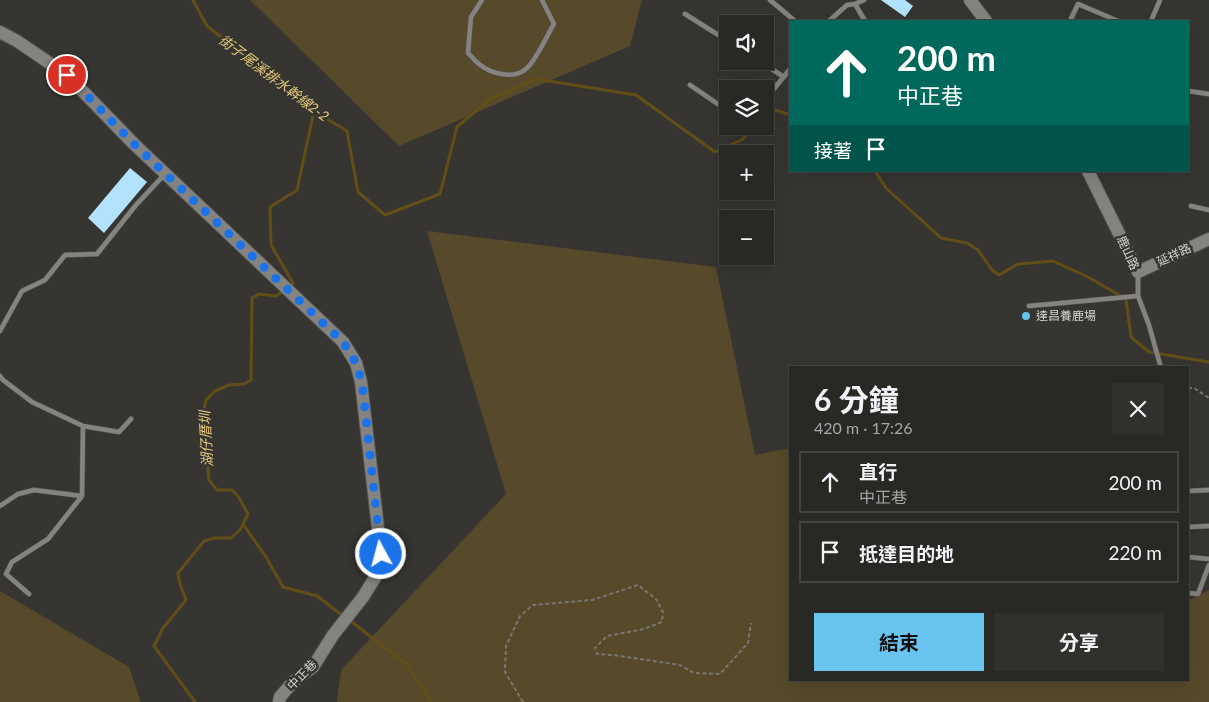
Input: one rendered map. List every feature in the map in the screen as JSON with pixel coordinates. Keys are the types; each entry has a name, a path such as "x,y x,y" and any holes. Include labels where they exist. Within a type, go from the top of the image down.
{"street":[{"path":"970,0 985,20"},
{"name":"中正巷","path":"0,32 17,41 67,75 165,174 343,342 356,363 362,382 381,554 376,576 363,597 333,635 313,667 293,682 280,697 279,702"},
{"name":"鹿山路","path":"1091,172 1138,272"},
{"name":"延祥路","path":"1138,272 1209,239"}],"lane":[{"path":"482,0 471,17 468,53 480,66 497,74 515,74 526,70 533,60 554,24 542,0"},
{"path":"770,0 794,20"},
{"path":"842,0 847,5"},
{"path":"830,20 847,5 864,0"},
{"path":"1151,20 1160,0"},
{"path":"855,4 864,20"},
{"path":"1070,20 1078,4 1116,20"},
{"path":"685,14 719,35"},
{"path":"773,70 784,77"},
{"path":"774,89 789,70"},
{"path":"690,85 719,105"},
{"path":"1189,91 1209,94"},
{"path":"0,331 22,291 44,280 65,255 97,254 136,205 165,174"},
{"path":"1191,206 1209,210"},
{"name":"鹿山路","path":"1138,272 1138,296 1149,325 1160,366"},
{"path":"1030,306 1138,296"},
{"path":"0,376 32,402 83,426 119,432 131,419"},
{"path":"29,594 6,574 12,562 48,540 82,496 83,426"},
{"path":"0,506 18,494 34,490 82,496"},
{"path":"1189,491 1209,490"},
{"path":"1189,527 1209,526"},
{"path":"1189,557 1209,558"},
{"path":"1189,593 1198,594 1209,565"}],"path":[{"path":"1189,388 1194,388 1209,398"},
{"path":"523,702 505,672 506,646 520,616 533,605 592,600 638,585 656,599 663,612 662,622 644,629 607,636 595,648 597,654 613,654 680,665 694,673 720,674 748,643 751,623"}],"shaded area":[{"path":"250,0 642,0 630,46 399,146"},
{"path":"427,231 716,267 755,455 789,448 789,681 1189,681 1189,600 1209,590 1209,702 337,702 341,670 506,494"},
{"path":"0,591 129,667 141,702 0,702"}],"building":[{"path":"881,0 905,0 913,6 905,17"},
{"path":"130,168 147,182 104,233 88,218"}],"waterway":[{"name":"街子尾溪排水幹線2-2","path":"193,0 207,26 314,111 347,131 358,192 385,215 440,194 457,127 490,99 536,79 636,95 715,152 743,139 746,135"},
{"name":"街子尾溪排水幹線2-2","path":"774,109 789,115"},
{"name":"湖仔厝圳","path":"288,287 293,283 271,245 270,207 297,190 314,111"},
{"name":"街子尾溪排水幹線2-2","path":"876,172 886,188 941,238 967,243 978,250 992,270 999,275 1018,264 1053,261 1088,277 1126,299 1131,337 1149,352 1209,362"},
{"name":"湖仔厝圳","path":"195,702 154,646 163,628 186,600 178,573 204,541 215,538 231,538 240,530 248,514 238,496 232,490 217,490 209,480 203,414 206,400 215,391 229,385 244,384 251,380 252,298 259,294 276,296 283,291"},
{"path":"243,524 266,557 283,587 317,596 343,616"},
{"path":"348,619 406,664 432,702"}],"place":[{"name":"達昌養鹿場","path":"1026,316"}],"route":[{"path":"67,75 134,144 343,342 356,363 362,382 381,554"}]}
